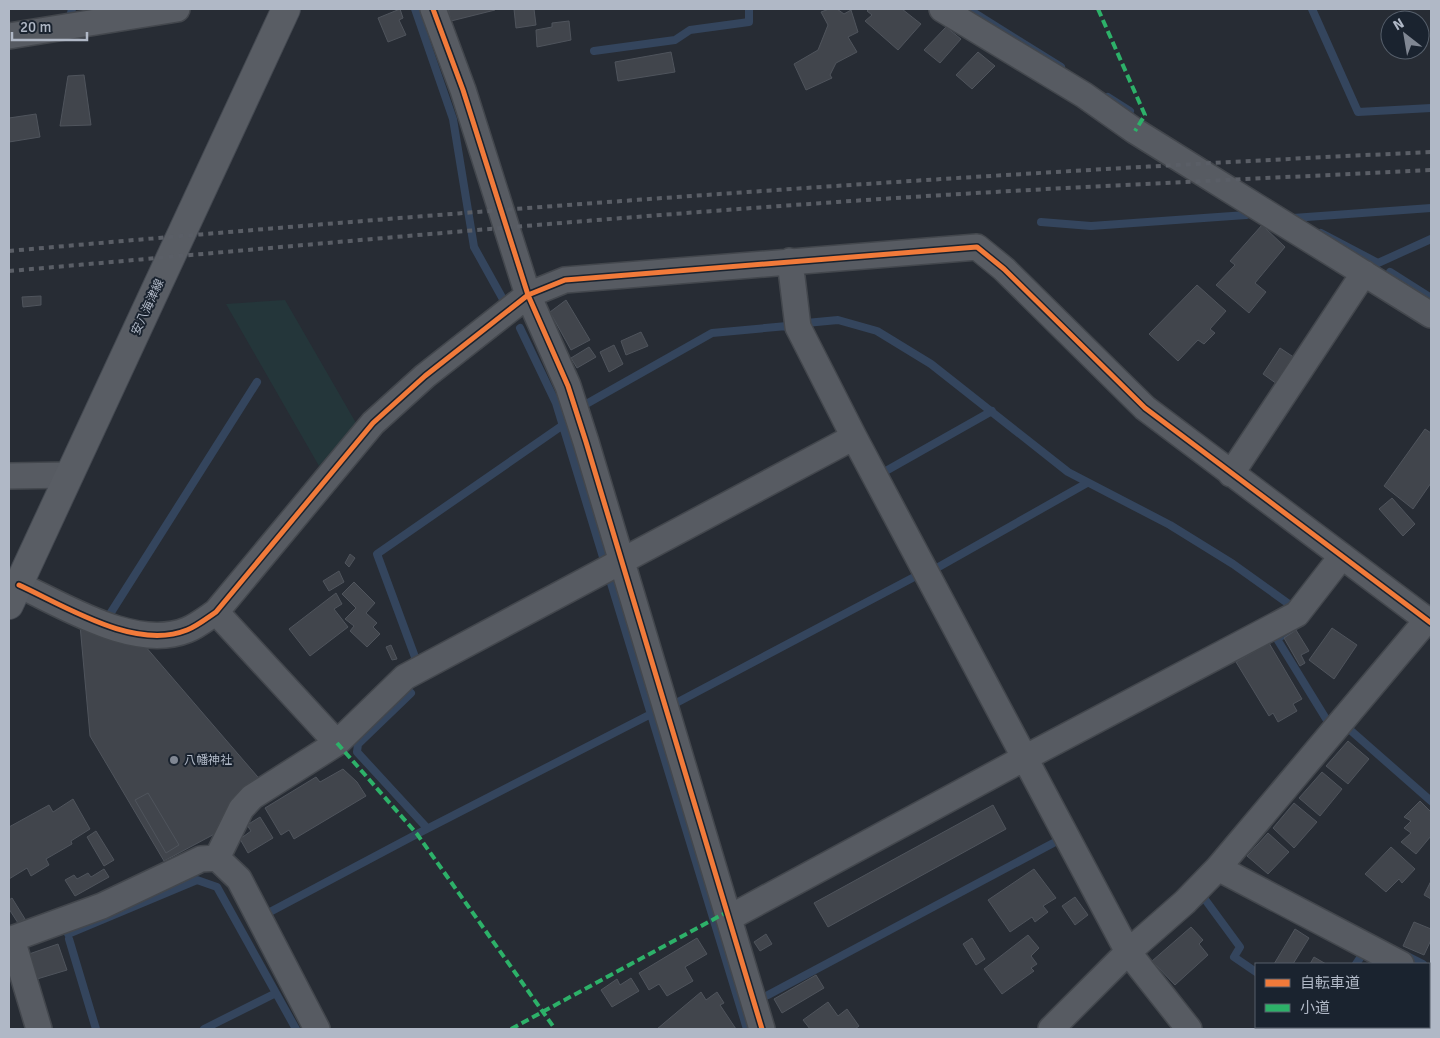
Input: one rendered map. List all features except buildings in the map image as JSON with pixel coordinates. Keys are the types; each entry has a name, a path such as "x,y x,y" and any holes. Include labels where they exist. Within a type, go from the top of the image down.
{"main road":[{"name":"安八海津線","path":"14,595 286,9"}],"street":[{"path":"9,36 177,9"},
{"path":"433,9 463,90 528,295 568,386 623,562 762,1029"},
{"path":"942,9 1084,95 1135,131 1431,315"},
{"path":"14,595 118,630 155,636 186,630 216,612 373,423 425,376 528,295 565,280 977,247 1004,269 1145,408 1429,621 1218,868 1185,902 1128,952 1051,1029"},
{"path":"790,261 798,327 854,437 1128,952 1189,1029"},
{"path":"1231,474 1364,273"},
{"path":"218,858 240,809 252,797 336,744 406,677 854,437"},
{"path":"9,476 70,474"},
{"path":"729,918 1298,614 1342,556"},
{"path":"216,612 336,744"},
{"path":"38,1029 10,939 102,906 201,859 218,858 238,879 317,1029"},
{"path":"1218,868 1399,963"}],"shaded area":[{"path":"285,300 356,423 319,466 226,304"}],"waterway":[{"path":"71,13 72,9"},
{"path":"415,9 453,119 474,247 504,301"},
{"path":"594,51 675,40 690,30 749,22 749,9"},
{"path":"968,9 1061,67"},
{"path":"1312,9 1358,112 1431,108"},
{"path":"1108,97 1130,111"},
{"path":"1293,218 1431,208"},
{"path":"1041,222 1091,226 1246,215"},
{"path":"1321,233 1378,263 1431,239"},
{"path":"1390,272 1431,298"},
{"path":"806,323 838,320 877,331 931,364 1068,472 1170,525 1233,564 1293,607"},
{"path":"588,403 712,333 787,326 790,333"},
{"path":"520,328 556,403 747,1029"},
{"path":"110,614 257,382"},
{"path":"884,472 992,411"},
{"path":"415,657 377,554 563,425"},
{"path":"935,569 1087,483"},
{"path":"678,702 918,575"},
{"path":"1288,632 1277,639 1328,722"},
{"path":"411,693 358,744 357,752 427,828"},
{"path":"268,913 651,714"},
{"path":"1349,729 1431,801"},
{"path":"768,995 1059,840"},
{"path":"68,934 197,880 217,887 296,1029"},
{"path":"1198,903 1204,898 1240,947 1234,957 1255,971"},
{"path":"69,939 96,1029"},
{"path":"1405,955 1421,963"},
{"path":"1357,963 1360,958"},
{"path":"204,1029 276,993"}],"railway":[{"path":"9,251 719,194 1075,171 1431,152"},
{"path":"9,271 734,209 1060,188 1431,170"}],"marked path":[{"path":"1098,9 1145,115 1135,131"},
{"path":"337,743 417,834 555,1029"},
{"path":"511,1029 727,912"}],"cycle path":[{"path":"433,9 463,90 528,295 568,386 762,1029"},
{"path":"19,585 79,614 123,631 145,635 167,635 187,630 216,612 373,423 425,376 528,295 565,280 977,247 1004,269 1145,408 1431,623"}],"place":[{"name":"八幡神社","path":"174,760"}]}
